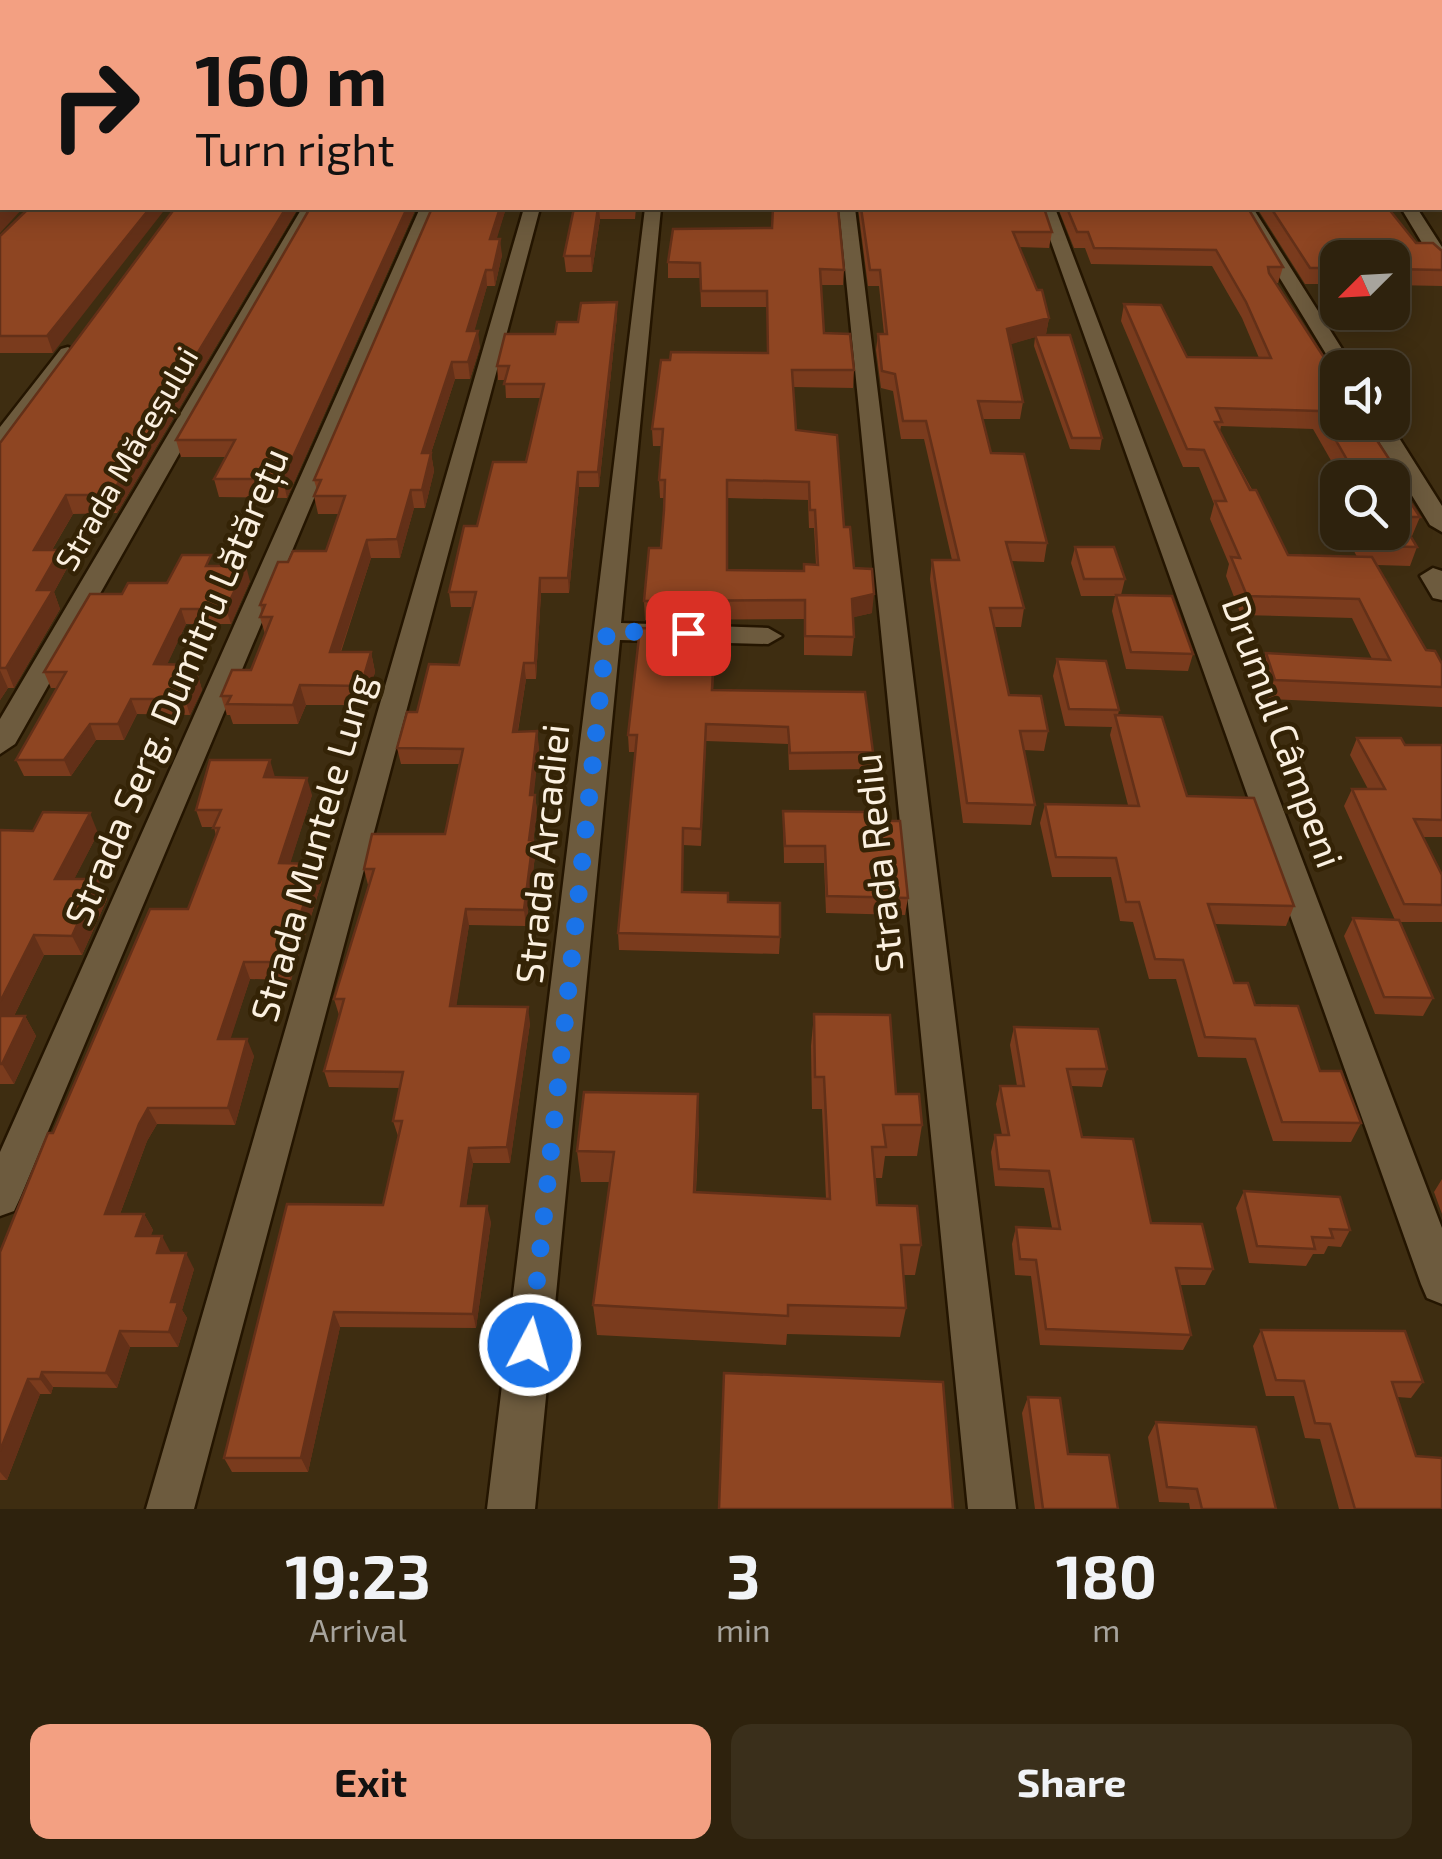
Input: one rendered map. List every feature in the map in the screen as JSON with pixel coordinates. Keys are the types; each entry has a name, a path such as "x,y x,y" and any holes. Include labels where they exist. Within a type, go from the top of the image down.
{"street":[{"name":"Strada Măceșului","path":"0,744 309,210"},
{"name":"Strada Serg. Dumitru Lătărețu","path":"0,1198 427,210"},
{"name":"Strada Muntele Lung","path":"170,1509 531,210"},
{"name":"Strada Arcadiei","path":"511,1509 653,210"},
{"name":"Strada Rediu","path":"846,210 992,1509"},
{"name":"Drumul Câmpeni","path":"1048,210 1442,1284"},
{"path":"1246,210 1333,350"},
{"path":"1411,210 1442,262"},
{"path":"0,442 83,332"},
{"path":"1389,440 1442,525"},
{"path":"607,631 768,636"}],"building":[{"path":"27,210 148,210 47,336 0,336 0,236"},
{"path":"174,210 285,210 111,495 66,495 34,550 60,550 37,590 53,590 6,668 0,668 0,443"},
{"path":"309,210 406,210 283,479 214,479 235,440 176,440"},
{"path":"431,210 499,210 490,239 500,239 493,270 486,270 467,331 478,331 468,362 452,362 422,453 431,453 422,490 411,490 397,539 367,540 330,652 371,652 361,686 300,685 293,705 227,704 231,696 221,696 232,670 251,670 272,617 260,617 265,605 260,605 278,562 288,562 293,551 326,551 345,496 314,496 321,480 314,480"},
{"path":"574,210 598,210 591,256 564,256"},
{"path":"773,210 838,210 844,270 820,269 824,333 850,334 854,370 792,370 796,430 837,435 844,527 850,527 854,568 872,569 874,594 852,599 854,637 805,636 805,600 644,601 649,548 661,548 664,510 665,480 659,480 663,429 652,429 661,360 670,360 671,352 768,353 767,291 701,291 700,263 668,262 673,229 772,228","holes":["727,480 809,482 810,510 815,510 818,565 804,564 804,571 727,570"]},
{"path":"861,210 1045,210 1052,232 1013,232 1037,290 1042,290 1049,318 1007,329 1023,402 978,401 991,453 1024,454 1047,543 1006,542 1024,608 990,608 1009,695 1041,696 1048,731 1020,731 1035,805 967,803 932,560 959,560 926,421 903,421 895,374 882,371 878,334 887,334 880,270 870,270"},
{"path":"1068,210 1249,210 1283,267 1268,267 1269,273 1320,351 1320,413 1216,408 1222,422 1215,422 1250,490 1256,490 1288,555 1372,557 1426,650 1435,651 1442,664 1442,687 1275,680 1266,653 1390,660 1359,599 1247,596 1231,557 1240,558 1215,501 1226,501 1204,450 1187,449 1124,304 1161,305 1187,357 1271,358 1246,302 1216,250 1094,248 1088,232 1077,232"},
{"path":"1272,210 1390,210 1416,243 1433,243 1442,251 1442,270 1410,269 1410,240 1320,240 1320,268 1310,268"},
{"path":"617,302 598,472 578,472 568,578 540,578 535,663 524,663 513,732 537,731 530,795 535,795 529,840 533,840 524,910 466,909 450,1006 528,1007 507,1147 469,1148 461,1206 487,1206 473,1314 334,1312 301,1458 224,1458 287,1204 383,1205 402,1121 393,1121 403,1072 324,1071 344,999 334,999 374,869 364,869 372,834 445,834 463,749 397,748 407,712 417,712 429,664 459,665 476,592 449,592 464,526 477,526 493,462 526,462 544,384 504,384 509,366 497,366 505,334 555,334 557,322 578,322 581,303"},
{"path":"1035,335 1070,335 1102,438 1072,438"},
{"path":"1336,440 1377,440 1390,460 1347,460"},
{"path":"1410,502 1420,517 1410,517"},
{"path":"1075,547 1114,547 1125,579 1084,579"},
{"path":"182,555 211,555 206,566 246,566 226,609 181,609 154,664 195,665 191,674 197,674 185,699 131,699 118,724 90,724 64,760 16,760 66,672 44,672 90,594 122,594 128,583 167,583"},
{"path":"1116,595 1172,596 1193,654 1131,652"},
{"path":"640,628 715,630 712,690 865,692 873,752 790,753 788,727 706,724 701,829 683,828 682,892 728,893 728,902 780,903 780,937 618,933 637,735 628,735"},
{"path":"1057,659 1106,661 1119,710 1069,709"},
{"path":"1115,715 1162,717 1187,796 1254,798 1294,906 1208,904 1234,983 1248,983 1255,1005 1298,1006 1320,1071 1341,1071 1361,1123 1282,1122 1255,1039 1205,1037 1183,960 1155,959 1139,902 1126,902 1116,858 1056,857 1045,804 1139,806"},
{"path":"1357,738 1401,738 1405,745 1442,745 1442,820 1414,819 1442,875 1442,905 1404,904 1352,789 1385,789"},
{"path":"210,760 270,760 264,777 307,778 279,863 317,864 285,962 244,962 218,1039 247,1039 228,1108 148,1108 105,1214 144,1214 136,1236 162,1236 157,1253 186,1253 171,1302 178,1302 169,1332 120,1331 106,1373 42,1372 40,1379 28,1379 0,1451 0,1252 48,1133 53,1133 150,909 188,909 219,828 213,828 221,810 196,810"},
{"path":"783,811 865,812 866,821 900,821 908,898 827,896 825,846 785,846"},
{"path":"43,812 90,813 55,879 98,879 72,936 34,935 0,1002 0,830 33,831"},
{"path":"1353,918 1399,920 1433,998 1384,997"},
{"path":"814,1014 890,1015 896,1094 919,1094 922,1125 883,1125 886,1147 872,1147 877,1205 917,1206 921,1245 901,1245 906,1308 788,1305 788,1316 593,1305 614,1152 577,1151 584,1092 698,1094 694,1192 830,1199 824,1077 815,1077"},
{"path":"0,1016 25,1016 2,1064 0,1064"},
{"path":"1014,1027 1098,1029 1107,1069 1067,1069 1082,1137 1133,1139 1151,1223 1202,1224 1213,1269 1176,1268 1191,1335 1046,1329 1036,1260 1020,1259 1016,1227 1060,1229 1049,1171 999,1169 995,1135 1009,1135 1000,1086 1024,1086"},
{"path":"1244,1191 1340,1197 1350,1230 1330,1229 1333,1238 1312,1237 1315,1249 1257,1246"},
{"path":"1261,1330 1405,1331 1423,1382 1392,1382 1416,1456 1442,1458 1442,1509 1355,1509 1330,1424 1315,1423 1304,1381 1276,1380"},
{"path":"724,1373 943,1382 953,1509 719,1509"},
{"path":"1028,1397 1060,1398 1068,1454 1109,1455 1118,1509 1043,1509"},
{"path":"1156,1422 1256,1427 1276,1509 1202,1509 1197,1489 1167,1487"}],"route":[{"path":"530,1345 607,631 688,633"}]}
